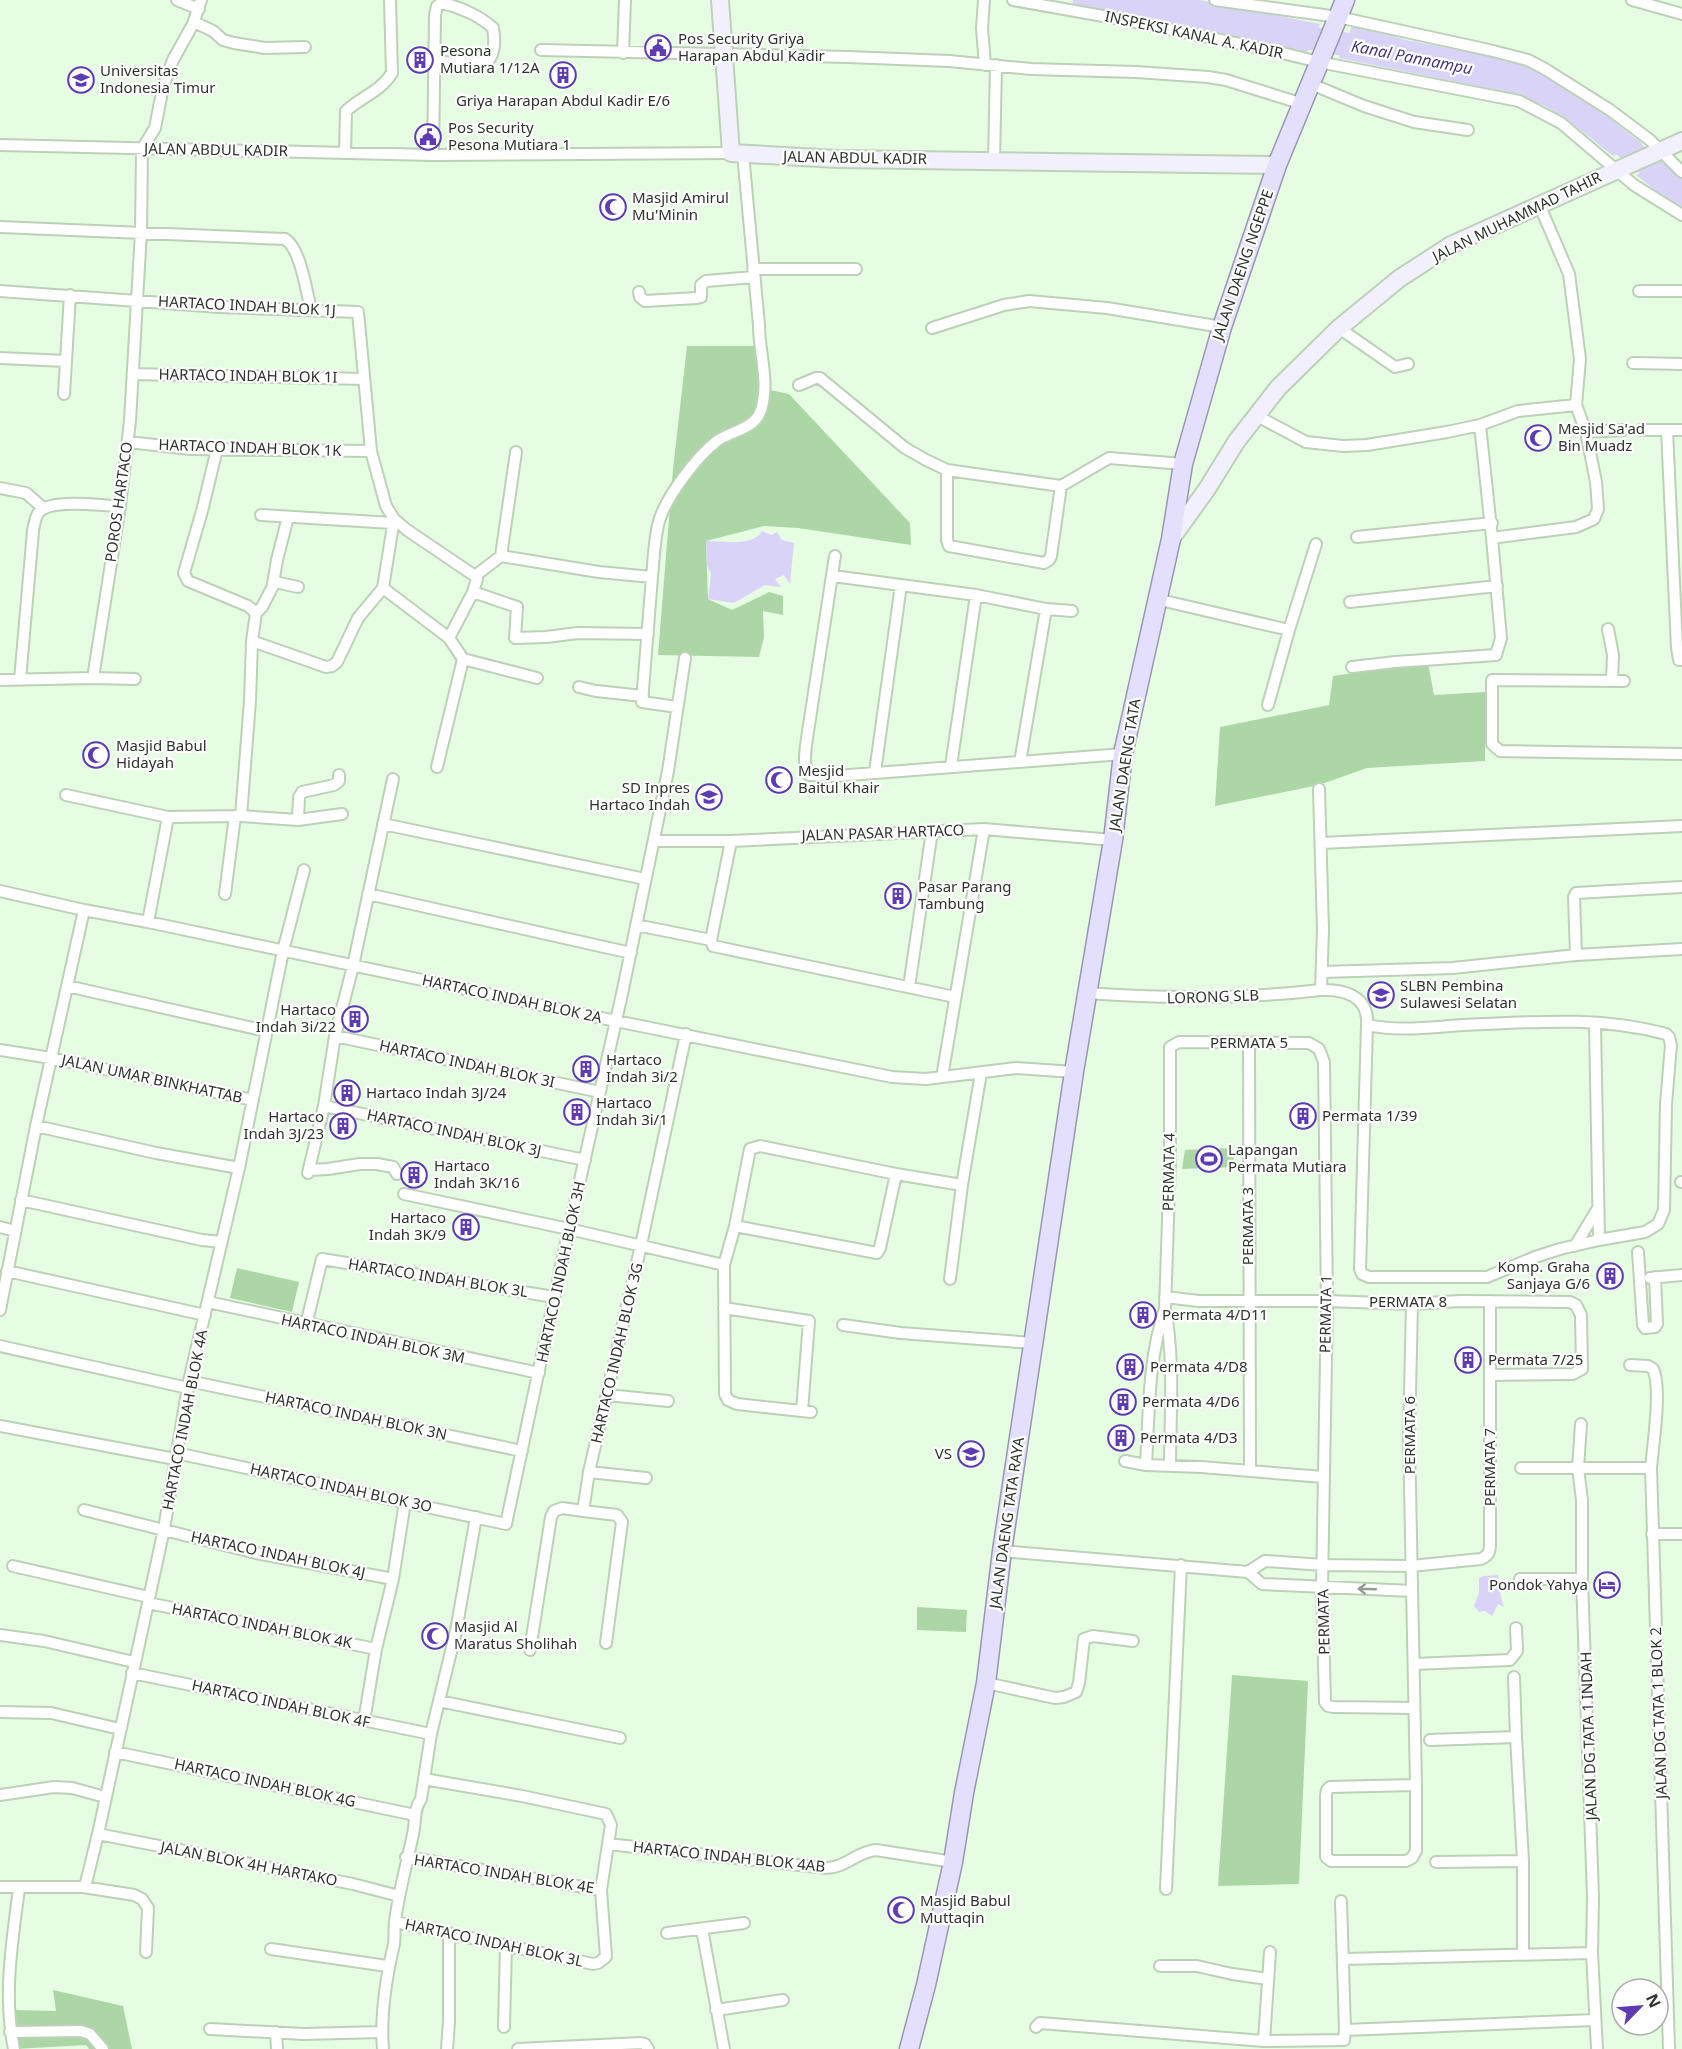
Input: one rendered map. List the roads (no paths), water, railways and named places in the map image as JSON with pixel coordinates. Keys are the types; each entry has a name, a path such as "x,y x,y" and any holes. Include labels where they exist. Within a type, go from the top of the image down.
{"main road":[{"path":"720,0 723,55 737,154"},
{"name":"JALAN DAENG NGEPPE","path":"1171,539 1183,464 1222,327 1277,165 1339,14"},
{"name":"JALAN MUHAMMAD TAHIR","path":"1171,539 1207,489 1236,442 1278,388 1339,328 1400,278 1451,244 1682,141"},
{"name":"JALAN ABDUL KADIR","path":"737,154 837,159 1277,165"},
{"name":"JALAN DAENG TATA","path":"1087,993 1113,840 1123,754 1171,539"},
{"name":"JALAN DAENG TATA RAYA","path":"909,2049 926,1985 953,1862 986,1683 1002,1551 1087,993"}],"street":[{"path":"142,149 155,128 163,87 173,60 194,22 200,4 177,0"},
{"path":"345,153 346,111 353,104 378,91 392,73 390,0"},
{"path":"623,52 625,0"},
{"path":"984,0 982,28 990,65 994,161"},
{"name":"INSPEKSI KANAL A. KADIR","path":"1013,0 1070,6 1120,19 1519,101 1561,123 1621,167 1634,185 1682,215"},
{"path":"1215,0 1339,14 1527,60 1610,110 1660,149 1682,172"},
{"path":"1632,0 1682,14"},
{"path":"433,155 435,15 439,3 474,15 493,28 493,52 485,63 436,62"},
{"path":"194,22 234,44 264,48 305,47"},
{"path":"545,50 848,57 1031,69 1208,77 1226,80 1303,104"},
{"path":"1311,84 1364,106 1414,122 1468,130"},
{"name":"JALAN ABDUL KADIR","path":"0,145 433,155 737,154"},
{"name":"POROS HARTACO","path":"93,678 128,442 141,232 142,149"},
{"path":"677,707 642,702 659,522 675,491 713,445 753,422 760,412 764,395 765,368 759,345 754,273 737,154"},
{"path":"1492,538 1576,527 1594,519 1598,509 1586,432 1576,405 1580,359 1569,274 1539,204"},
{"path":"0,226 285,239 293,246 311,309"},
{"path":"639,292 640,297 645,301 697,298 701,297 701,285 706,281 754,273 856,269"},
{"name":"HARTACO INDAH BLOK 1J","path":"0,291 219,307 358,312 364,379"},
{"path":"1639,291 1682,291"},
{"path":"64,394 69,295"},
{"path":"932,328 1004,305 1029,301 1107,308 1222,327"},
{"path":"1339,328 1395,367 1408,364"},
{"path":"0,358 66,361"},
{"path":"1633,363 1682,364"},
{"name":"HARTACO INDAH BLOK 1I","path":"133,374 364,379"},
{"path":"799,385 820,378 905,448 948,470 1061,486 1108,458 1183,464"},
{"path":"364,379 371,452 383,500 393,521 475,576 476,583 473,592 449,638"},
{"path":"1257,416 1298,439 1313,444 1367,445 1480,425 1518,411 1576,405"},
{"path":"1352,667 1496,655 1500,638 1497,586 1480,425"},
{"path":"1586,432 1623,430"},
{"path":"1641,430 1682,430"},
{"path":"1667,430 1677,648 1679,660 1682,660"},
{"name":"HARTACO INDAH BLOK 1K","path":"128,442 191,449 371,452"},
{"path":"217,449 186,564 185,577 248,606 256,613"},
{"path":"475,576 501,556 516,452"},
{"path":"948,470 947,540 949,546 1044,563 1049,560 1050,556 1061,486"},
{"path":"0,488 26,493 44,508"},
{"path":"20,680 33,531 38,513 44,508 60,504 120,506"},
{"path":"261,515 393,521"},
{"path":"225,894 238,816 256,613 262,607 273,584 288,517"},
{"path":"252,641 326,667 337,662 358,618 383,588 393,521"},
{"path":"1357,537 1492,523"},
{"path":"1268,705 1316,544"},
{"path":"835,555 807,738 805,764 809,775 818,777 1123,754"},
{"path":"501,556 599,572 652,577"},
{"path":"833,576 976,595 1046,609 1072,611"},
{"path":"273,584 279,582 298,587"},
{"path":"875,772 900,585"},
{"path":"1350,602 1497,586"},
{"path":"383,588 449,638 462,659 537,678"},
{"path":"473,592 517,607 515,638 591,633 648,634"},
{"path":"951,766 976,595"},
{"path":"1156,599 1289,630"},
{"path":"1020,762 1046,609"},
{"path":"1608,629 1613,655 1612,681"},
{"name":"HARTACO INDAH BLOK 3H","path":"506,1524 631,952 668,771 685,658"},
{"path":"437,768 462,659"},
{"path":"0,680 135,679"},
{"path":"1624,681 1492,680 1492,744 1500,751 1682,754"},
{"path":"579,687 643,696"},
{"path":"298,820 301,794 306,790 334,785 340,780 339,776"},
{"path":"393,779 353,966 335,1036 324,1106 308,1171 376,1164 393,1167 397,1174"},
{"path":"1319,789 1322,843 1323,972 1321,990"},
{"path":"66,795 168,817 238,816 298,820 342,814"},
{"path":"148,922 168,817"},
{"path":"383,824 645,879"},
{"path":"1322,843 1682,826"},
{"path":"942,1077 984,829"},
{"name":"JALAN PASAR HARTACO","path":"654,838 731,841 984,829 1113,840"},
{"path":"909,987 932,831"},
{"path":"731,841 711,940 714,946 955,997"},
{"name":"HARTACO INDAH BLOK 4A","path":"83,1887 98,1834 149,1600 164,1529 189,1384 239,1168 266,1031 304,870"},
{"path":"1576,955 1574,897 1576,893 1682,887"},
{"name":"HARTACO INDAH BLOK 2A","path":"0,891 892,1077 910,1079 942,1077 1031,1068 1074,1072"},
{"path":"368,894 631,952"},
{"path":"0,1310 36,1126 84,910"},
{"path":"636,926 711,940"},
{"path":"1323,972 1453,968 1576,955 1682,949"},
{"path":"67,986 266,1031"},
{"name":"LORONG SLB","path":"1087,993 1144,998 1209,998 1321,990 1344,991 1354,996 1363,1008 1368,1019 1367,1025"},
{"path":"1532,1022 1594,1023 1666,1034 1671,1045 1666,1104 1664,1210 1658,1224 1645,1232 1599,1240 1535,1257 1479,1279 1362,1274 1360,1269 1367,1025 1400,1030 1532,1022"},
{"path":"1594,1023 1599,1240"},
{"name":"HARTACO INDAH BLOK 3G","path":"583,1511 686,1034"},
{"name":"HARTACO INDAH BLOK 3I","path":"335,1036 600,1092"},
{"name":"PERMATA 5","path":"1169,1052 1172,1045 1179,1042 1309,1043 1319,1049 1324,1062"},
{"name":"PERMATA 3","path":"1248,1301 1249,1044"},
{"name":"JALAN UMAR BINKHATTAB","path":"0,1050 51,1058 253,1100"},
{"name":"PERMATA 4","path":"1165,1309 1170,1161 1169,1052"},
{"name":"PERMATA 1","path":"1323,1565 1327,1301 1324,1062"},
{"path":"950,1279 962,1185 981,1072"},
{"name":"HARTACO INDAH BLOK 3J","path":"324,1106 585,1160"},
{"path":"36,1126 156,1153 239,1168"},
{"path":"724,1308 809,1321 806,1411 737,1404 728,1400 725,1394 724,1308 724,1265 735,1226 748,1152 752,1147 760,1146 962,1185"},
{"path":"735,1226 877,1253 896,1174"},
{"path":"404,1194 569,1228 724,1265"},
{"path":"21,1200 202,1240 221,1242"},
{"path":"1575,1246 1598,1206"},
{"path":"0,1227 15,1231"},
{"path":"1638,1252 1645,1328 1655,1327 1657,1324 1655,1277"},
{"name":"HARTACO INDAH BLOK 3L","path":"306,1325 322,1259 554,1298"},
{"path":"7,1271 205,1315"},
{"path":"1640,1278 1682,1275"},
{"path":"1165,1295 1199,1301 1327,1301"},
{"path":"1248,1301 1250,1471"},
{"name":"PERMATA 8","path":"1327,1301 1412,1304 1490,1301 1570,1302 1576,1305 1581,1315 1582,1369 1573,1374 1490,1375"},
{"name":"PERMATA 7","path":"1411,1566 1481,1558 1490,1552 1490,1301"},
{"name":"HARTACO INDAH BLOK 3M","path":"208,1302 306,1325 539,1373"},
{"name":"PERMATA 6","path":"1411,1566 1409,1437 1412,1304"},
{"path":"1146,1465 1157,1331 1165,1309"},
{"path":"1165,1309 1170,1332 1171,1358 1170,1466"},
{"path":"843,1325 891,1332 1033,1343"},
{"name":"HARTACO INDAH BLOK 3N","path":"0,1346 522,1451"},
{"name":"JALAN DG TATA 1 BLOK 2","path":"1630,1365 1648,1366 1653,1369 1655,1377 1656,1402 1651,1468 1652,1534 1670,2049"},
{"path":"607,1395 668,1401"},
{"name":"JALAN DG TATA 1 INDAH","path":"1581,1424 1578,1468 1582,1500 1582,1579 1593,1898 1592,1953 1597,2049"},
{"name":"HARTACO INDAH BLOK 3O","path":"0,1426 175,1456 506,1524"},
{"path":"1125,1461 1146,1465 1323,1478"},
{"path":"1521,1468 1651,1468"},
{"path":"590,1472 646,1478"},
{"path":"364,1721 376,1649 393,1579 405,1502"},
{"path":"530,1650 552,1517 554,1511 562,1508 618,1515 622,1522 606,1643"},
{"name":"HARTACO INDAH BLOK 4J","path":"84,1510 256,1553 393,1579"},
{"path":"383,2049 381,2032 387,1966 394,1941 399,1896 406,1857 414,1833 417,1805 421,1799 431,1734 456,1630 476,1517"},
{"path":"1652,1534 1682,1534"},
{"path":"1002,1551 1248,1572 1263,1584 1412,1591"},
{"path":"1248,1572 1265,1562 1411,1566 1414,1664 1416,1785 1416,1851 1412,1858 1406,1861 1331,1861 1326,1857 1326,1795 1330,1787 1416,1785"},
{"path":"1167,1889 1181,1565"},
{"name":"PERMATA","path":"1323,1565 1325,1702 1330,1707 1414,1708"},
{"name":"HARTACO INDAH BLOK 4K","path":"13,1566 149,1600 376,1649"},
{"path":"1520,1579 1582,1579"},
{"path":"1414,1664 1510,1660 1517,1651 1516,1628"},
{"path":"0,1635 44,1641 134,1662"},
{"path":"986,1683 1056,1698 1064,1697 1076,1692 1084,1639 1093,1636 1133,1641"},
{"name":"HARTACO INDAH BLOK 4F","path":"132,1673 431,1734"},
{"path":"1514,1677 1523,1861 1523,1955"},
{"path":"439,1701 620,1738"},
{"path":"0,1712 51,1713 120,1729"},
{"path":"1430,1740 1516,1737"},
{"name":"HARTACO INDAH BLOK 4G","path":"115,1752 415,1815"},
{"path":"424,1779 603,1812 611,1821 601,1890"},
{"path":"0,1795 54,1786 72,1788 105,1797"},
{"name":"JALAN BLOK 4H HARTAKO","path":"98,1834 353,1884 399,1896"},
{"name":"HARTACO INDAH BLOK 4AB","path":"608,1844 826,1868 839,1866 864,1851 876,1850 953,1862"},
{"name":"HARTACO INDAH BLOK 4E","path":"406,1857 601,1890"},
{"path":"1436,1862 1523,1861"},
{"path":"0,1887 19,1889 83,1887 134,1895 142,1899 148,1908 146,1952"},
{"path":"14,2049 10,2032 5,1960 19,1889"},
{"name":"HARTACO INDAH BLOK 3L","path":"395,1922 593,1964 606,1957 601,1890"},
{"path":"1341,1901 1345,2040"},
{"path":"667,1933 744,1923"},
{"path":"702,1929 724,2049"},
{"path":"447,2049 449,1933"},
{"path":"504,2027 506,1945"},
{"path":"271,1949 387,1966"},
{"path":"1264,2041 1270,1952"},
{"path":"1344,1959 1592,1953"},
{"path":"1160,1966 1197,1966 1268,1979"},
{"path":"716,2010 783,2000"},
{"path":"1036,2027 1040,2023 1264,2041 1345,2040 1595,2020"},
{"path":"210,2029 304,2034 381,2032"},
{"path":"10,2032 81,2031 90,2034 103,2049"},
{"path":"276,2032 277,2049"},
{"path":"518,2049 645,2046"}],"water":[{"path":"1073,0 1199,0 1320,24 1306,55 1072,7"},
{"path":"1353,24 1406,40 1490,56 1529,67 1547,75 1604,112 1618,126 1642,143 1613,156 1564,117 1545,106 1511,93 1339,58"},
{"path":"1664,162 1682,178 1682,211 1636,175"},
{"path":"762,531 771,535 777,532 782,540 794,543 790,584 784,575 775,579 781,587 765,585 734,603 708,599 711,574 707,566 706,541 745,541 758,536"},
{"path":"1498,1575 1504,1607 1498,1604 1492,1616 1485,1611 1479,1612 1474,1606 1479,1593 1479,1578"}],"waterway":[{"name":"Kanal Pannampu","path":"1283,33 1376,50"},
{"name":"Kanal Pannampu","path":"1604,129 1682,192"}],"place":[{"name":"Pos Security Griya Harapan Abdul Kadir","path":"658,48"},
{"name":"Pesona Mutiara 1/12A","path":"420,60"},
{"name":"Griya Harapan Abdul Kadir E/6","path":"563,75"},
{"name":"Universitas Indonesia Timur","path":"81,80"},
{"name":"Pos Security Pesona Mutiara 1","path":"428,137"},
{"name":"Masjid Amirul Mu'Minin","path":"613,207"},
{"name":"Mesjid Sa'ad Bin Muadz","path":"1538,438"},
{"name":"Masjid Babul Hidayah","path":"96,755"},
{"name":"Mesjid Baitul Khair","path":"779,780"},
{"name":"SD Inpres Hartaco Indah","path":"709,797"},
{"name":"Pasar Parang Tambung","path":"898,896"},
{"name":"SLBN Pembina Sulawesi Selatan","path":"1381,995"},
{"name":"Hartaco Indah 3i/22","path":"355,1019"},
{"name":"Hartaco Indah 3i/2","path":"586,1069"},
{"name":"Hartaco Indah 3J/24","path":"347,1093"},
{"name":"Hartaco Indah 3i/1","path":"577,1112"},
{"name":"Permata 1/39","path":"1303,1116"},
{"name":"Hartaco Indah 3J/23","path":"343,1126"},
{"name":"Lapangan Permata Mutiara","path":"1209,1159"},
{"name":"Hartaco Indah 3K/16","path":"414,1175"},
{"name":"Hartaco Indah 3K/9","path":"466,1227"},
{"name":"Komp. Graha Sanjaya G/6","path":"1610,1276"},
{"name":"Permata 4/D11","path":"1143,1315"},
{"name":"Permata 7/25","path":"1468,1360"},
{"name":"Permata 4/D8","path":"1130,1367"},
{"name":"Permata 4/D6","path":"1123,1402"},
{"name":"Permata 4/D3","path":"1121,1438"},
{"name":"VS","path":"971,1454"},
{"name":"Pondok Yahya","path":"1607,1585"},
{"name":"Masjid Al Maratus Sholihah","path":"435,1636"},
{"name":"Masjid Babul Muttaqin","path":"901,1910"}]}
